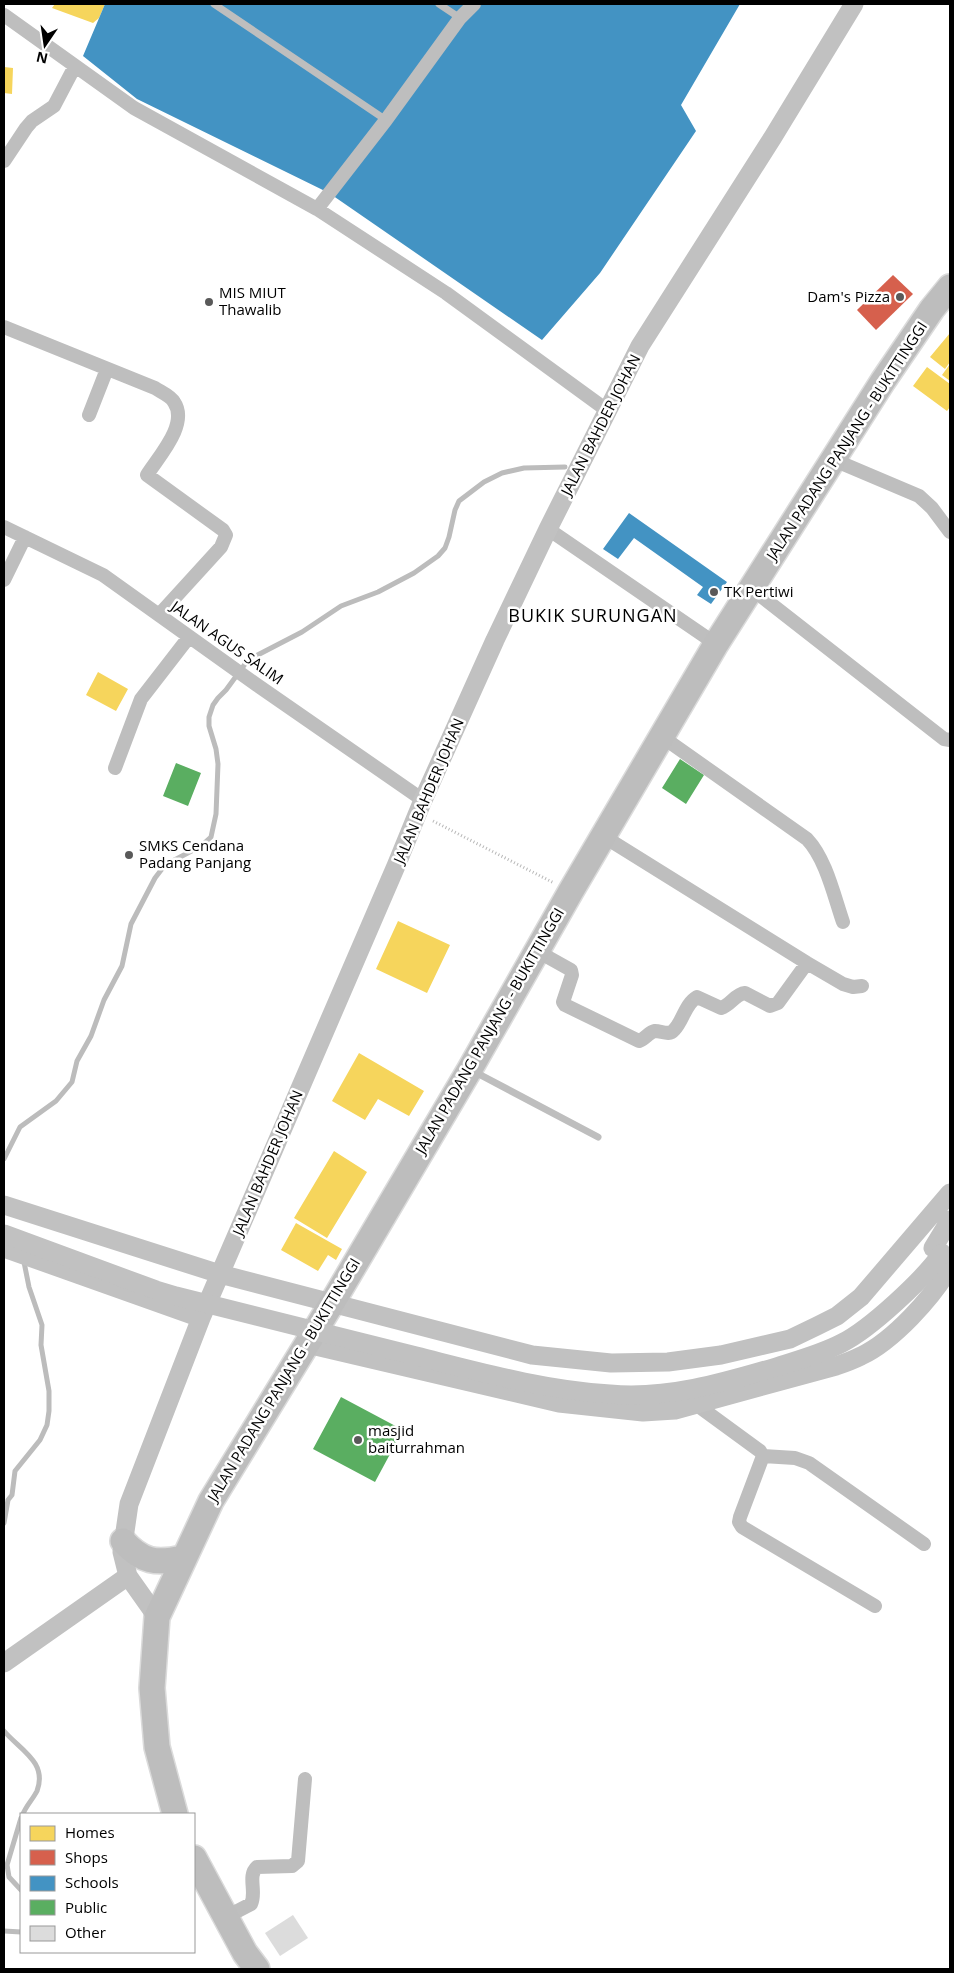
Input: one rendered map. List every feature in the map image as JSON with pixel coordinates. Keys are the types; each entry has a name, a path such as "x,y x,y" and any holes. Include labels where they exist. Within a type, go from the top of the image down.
{"highway":[{"name":"JALAN PADANG PANJANG - BUKITTINGGI","path":"174,1813 157,1747 152,1688 157,1617 210,1501 332,1303 716,644 883,381 932,309 950,287"},
{"path":"123,1541 141,1557 154,1561 165,1562 183,1558"},
{"path":"195,1860 245,1953 257,1969"}],"main road":[{"name":"JALAN BAHDER JOHAN","path":"157,1617 128,1576 122,1552 129,1504 201,1318 421,807 548,529 640,346 773,137 854,4"},
{"path":"4,1204 220,1274 532,1355 611,1363 668,1362 721,1355 790,1338 837,1316 861,1297 950,1194"},
{"path":"307,1344 559,1403 644,1412 676,1410 836,1366 862,1356 893,1334 923,1304 942,1281 944,1252 950,1220"},
{"path":"4,1224 152,1278 535,1373 576,1380 610,1383 649,1382 692,1377 836,1335 865,1315 908,1275 944,1252"},
{"path":"4,1234 176,1296 533,1385 612,1395 671,1392 699,1388 798,1360 842,1343 864,1329 885,1311 944,1252"},
{"path":"4,1248 201,1318"},
{"path":"4,1663 128,1576"}],"street":[{"path":"317,209 386,120 460,18 474,4"},
{"path":"4,15 134,108 317,209 446,293 608,411"},
{"path":"4,161 32,121 54,106 75,66"},
{"path":"4,327 156,388 174,401 180,415 176,430 147,475 223,530 226,535 221,547 159,615"},
{"path":"89,415 107,368"},
{"path":"834,460 919,496 932,508 950,532"},
{"name":"JALAN AGUS SALIM","path":"4,527 103,575 257,685 421,807"},
{"path":"548,529 716,644"},
{"path":"4,580 25,537"},
{"path":"752,590 944,739 950,740"},
{"path":"115,768 141,699 189,637"},
{"path":"661,736 807,839 814,846 843,922"},
{"path":"603,836 843,984 853,987 862,986"},
{"path":"538,952 571,970 572,975 563,1002 565,1004 639,1041 651,1032 668,1033 674,1030 692,1001 697,998 721,1008 725,1007 740,993 745,992 770,1006 774,1005 778,1003 807,963"},
{"path":"697,1404 760,1451 763,1456"},
{"path":"763,1456 795,1458 809,1463 924,1544"},
{"path":"763,1456 740,1517 742,1527 875,1606"},
{"path":"226,1917 251,1904 254,1894 252,1874 254,1870 258,1867 292,1866 298,1861 306,1779"}],"lane":[{"path":"214,4 386,120"},
{"path":"439,4 460,18"},
{"path":"470,1069 598,1137"}],"path":[{"path":"421,807 571,891"}],"building: Homes":[{"path":"55,4 105,4 99,18 93,23 52,8"},
{"path":"4,67 13,68 12,94 4,93"},
{"path":"950,333 950,362 945,369 930,357"},
{"path":"950,364 950,381 942,375"},
{"path":"927,367 950,384 950,407 947,411 913,386"},
{"path":"98,672 128,689 116,711 86,695"},
{"path":"398,921 450,945 427,993 376,969"},
{"path":"359,1053 424,1091 409,1116 378,1099 365,1120 332,1101"},
{"path":"334,1151 367,1172 327,1238 294,1218"},
{"path":"296,1223 342,1249 336,1260 328,1255 318,1271 281,1250"}],"building: Shops":[{"path":"893,275 913,294 876,330 857,310"}],"building: Schools":[{"path":"105,4 740,4 681,105 696,131 600,273 542,340 329,193 137,99 83,56"},
{"path":"629,513 727,582 711,604 697,595 703,587 634,538 618,559 603,549"}],"building: Public":[{"path":"680,759 704,775 686,804 662,788"},
{"path":"176,763 201,773 188,806 163,796"},
{"name":"masjid baiturrahman","path":"341,1397 403,1430 375,1482 313,1449"}],"building: Other":[{"path":"293,1915 308,1938 280,1956 265,1933"}],"waterway":[{"path":"4,1159 20,1127 56,1101 72,1082 77,1061 91,1036 104,1000 122,966 131,924 155,878 165,865 201,846 211,837 216,814 218,764 216,749 209,726 209,717 213,705 248,660 302,632 341,606 378,592 414,573 438,556 445,548 459,501 484,482 502,473 524,468 565,467"},
{"path":"4,1523 8,1500 12,1495 15,1471 40,1440 47,1425 49,1411 49,1391 41,1345 42,1325 29,1287 24,1262"},
{"path":"4,1731 30,1757 39,1772 37,1791 24,1813"},
{"path":"20,1821 7,1865 9,1877 20,1889"},
{"path":"4,1931 20,1932"}],"place":[{"name":"Dam's Pizza","path":"900,297"},
{"name":"MIS MIUT Thawalib","path":"209,302"},
{"name":"TK Pertiwi","path":"714,592"},
{"name":"SMKS Cendana Padang Panjang","path":"129,855"},
{"name":"masjid baiturrahman","path":"358,1440"}],"district":[{"name":"BUKIK SURUNGAN","path":"593,616"}]}
